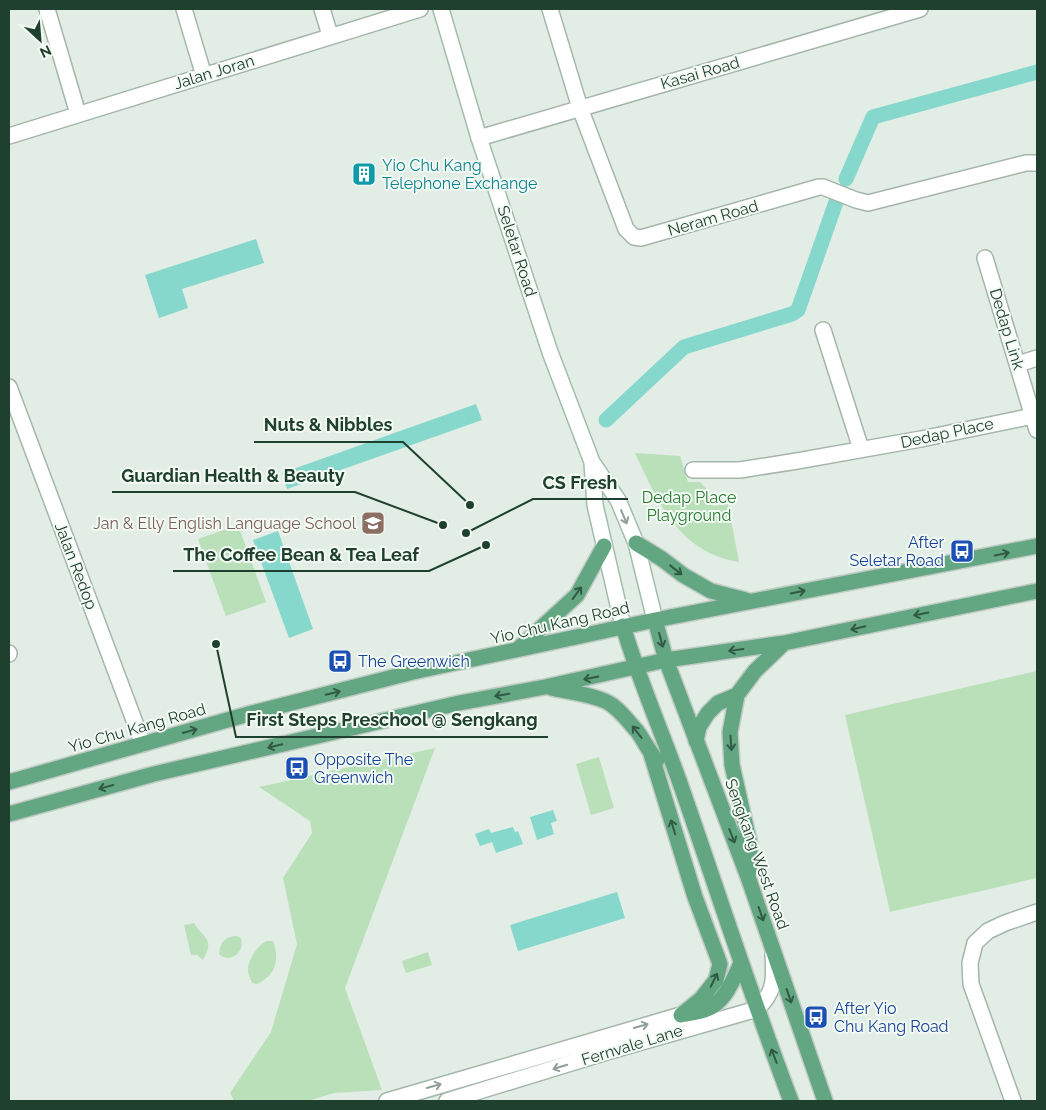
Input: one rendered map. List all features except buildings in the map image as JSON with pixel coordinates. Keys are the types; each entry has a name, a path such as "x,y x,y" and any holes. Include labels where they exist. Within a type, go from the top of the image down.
{"main road":[{"path":"636,543 662,559 682,575 711,591 750,601"},
{"path":"517,650 577,595 604,546"},
{"name":"Yio Chu Kang Road","path":"9,782 252,713 413,672 623,626 1037,546"},
{"path":"9,814 154,774 459,703 545,687 666,660 784,643 1037,591"},
{"name":"Sengkang West Road","path":"655,620 666,660 748,877 825,1101"},
{"path":"623,626 636,668 680,782 757,1009 791,1101"},
{"path":"748,877 750,845 732,765 730,732 737,695 755,671 784,643"},
{"path":"545,687 606,701 638,733 651,754 680,782"},
{"path":"696,741 699,727 708,713 718,703 737,695"},
{"path":"651,754 695,897 720,964 716,980 701,999 681,1015"},
{"path":"681,1015 706,1010 716,1004 730,987 741,963"}],"street":[{"path":"47,9 78,114"},
{"path":"184,9 204,76"},
{"path":"322,9 330,36"},
{"name":"Jalan Joran","path":"9,136 420,9"},
{"name":"Seletar Road","path":"441,9 479,138 550,352 592,462 618,500 636,543 655,620"},
{"name":"Neram Road","path":"550,9 580,108 626,229 634,237 641,238 819,187 868,203 1032,163"},
{"name":"Kasai Road","path":"479,138 920,9"},
{"name":"Dedap Link","path":"985,258 1035,423"},
{"path":"823,330 861,450"},
{"path":"1018,364 1037,358"},
{"name":"Jalan Redop","path":"9,387 143,744"},
{"name":"Dedap Place","path":"693,470 740,470 921,439 1035,423"},
{"name":"Seletar Road","path":"592,462 596,505 623,626"},
{"path":"1013,1101 971,984 970,963 975,943 988,931 1005,922 1037,912"},
{"path":"757,1009 766,1001 773,986 773,950"},
{"name":"Fernvale Lane","path":"447,1101 757,1009"},
{"name":"Fernvale Lane","path":"387,1101 681,1015"},
{"path":"601,1038 607,1052"}],"green space":[{"name":"Dedap Place Playground","path":"635,453 680,456 688,482 700,482 710,493 713,506 728,504 739,562 718,557 701,548 686,536 662,507"},
{"path":"238,525 266,602 226,616 198,539"},
{"path":"1037,671 1037,878 890,912 845,715"},
{"path":"435,748 345,988 382,1090 334,1093 308,1101 234,1101 230,1093 271,1032 297,944 283,878 312,833 310,821 259,787"},
{"path":"599,757 614,808 591,815 576,764"},
{"path":"194,923 208,943 203,960 197,955 191,955 184,925"},
{"path":"236,936 240,937 242,942 240,951 233,957 228,958 219,954 224,941"},
{"path":"267,941 273,941 276,954 275,966 263,980 257,984 252,983 248,972 249,963 257,949"},
{"path":"428,952 432,965 406,973 402,961"}],"water":[{"path":"256,239 264,263 182,289 188,308 159,318 145,275"},
{"path":"476,404 482,420 287,489 282,473"},
{"path":"278,531 313,629 289,638 253,540"},
{"path":"553,810 557,821 551,823 554,834 537,840 530,817"},
{"path":"513,827 515,832 518,831 523,844 496,853 492,842 480,846 475,834 489,829 491,833"},
{"path":"617,892 625,918 518,951 510,925"}],"waterway":[{"path":"846,179 873,117 1037,72"},
{"path":"606,420 684,347 792,314 798,310 836,202"}],"place":[{"name":"Yio Chu Kang Telephone Exchange","path":"364,174"},
{"name":"Nuts & Nibbles","path":"470,505"},
{"name":"Jan & Elly English Language School","path":"373,523"},
{"name":"Guardian Health & Beauty","path":"443,525"},
{"name":"CS Fresh","path":"466,533"},
{"name":"The Coffee Bean & Tea Leaf","path":"486,545"},
{"name":"After Seletar Road","path":"962,551"},
{"name":"First Steps Preschool @ Sengkang","path":"216,644"},
{"name":"The Greenwich","path":"340,661"},
{"name":"Opposite The Greenwich","path":"297,768"},
{"name":"After Yio Chu Kang Road","path":"816,1017"}]}
